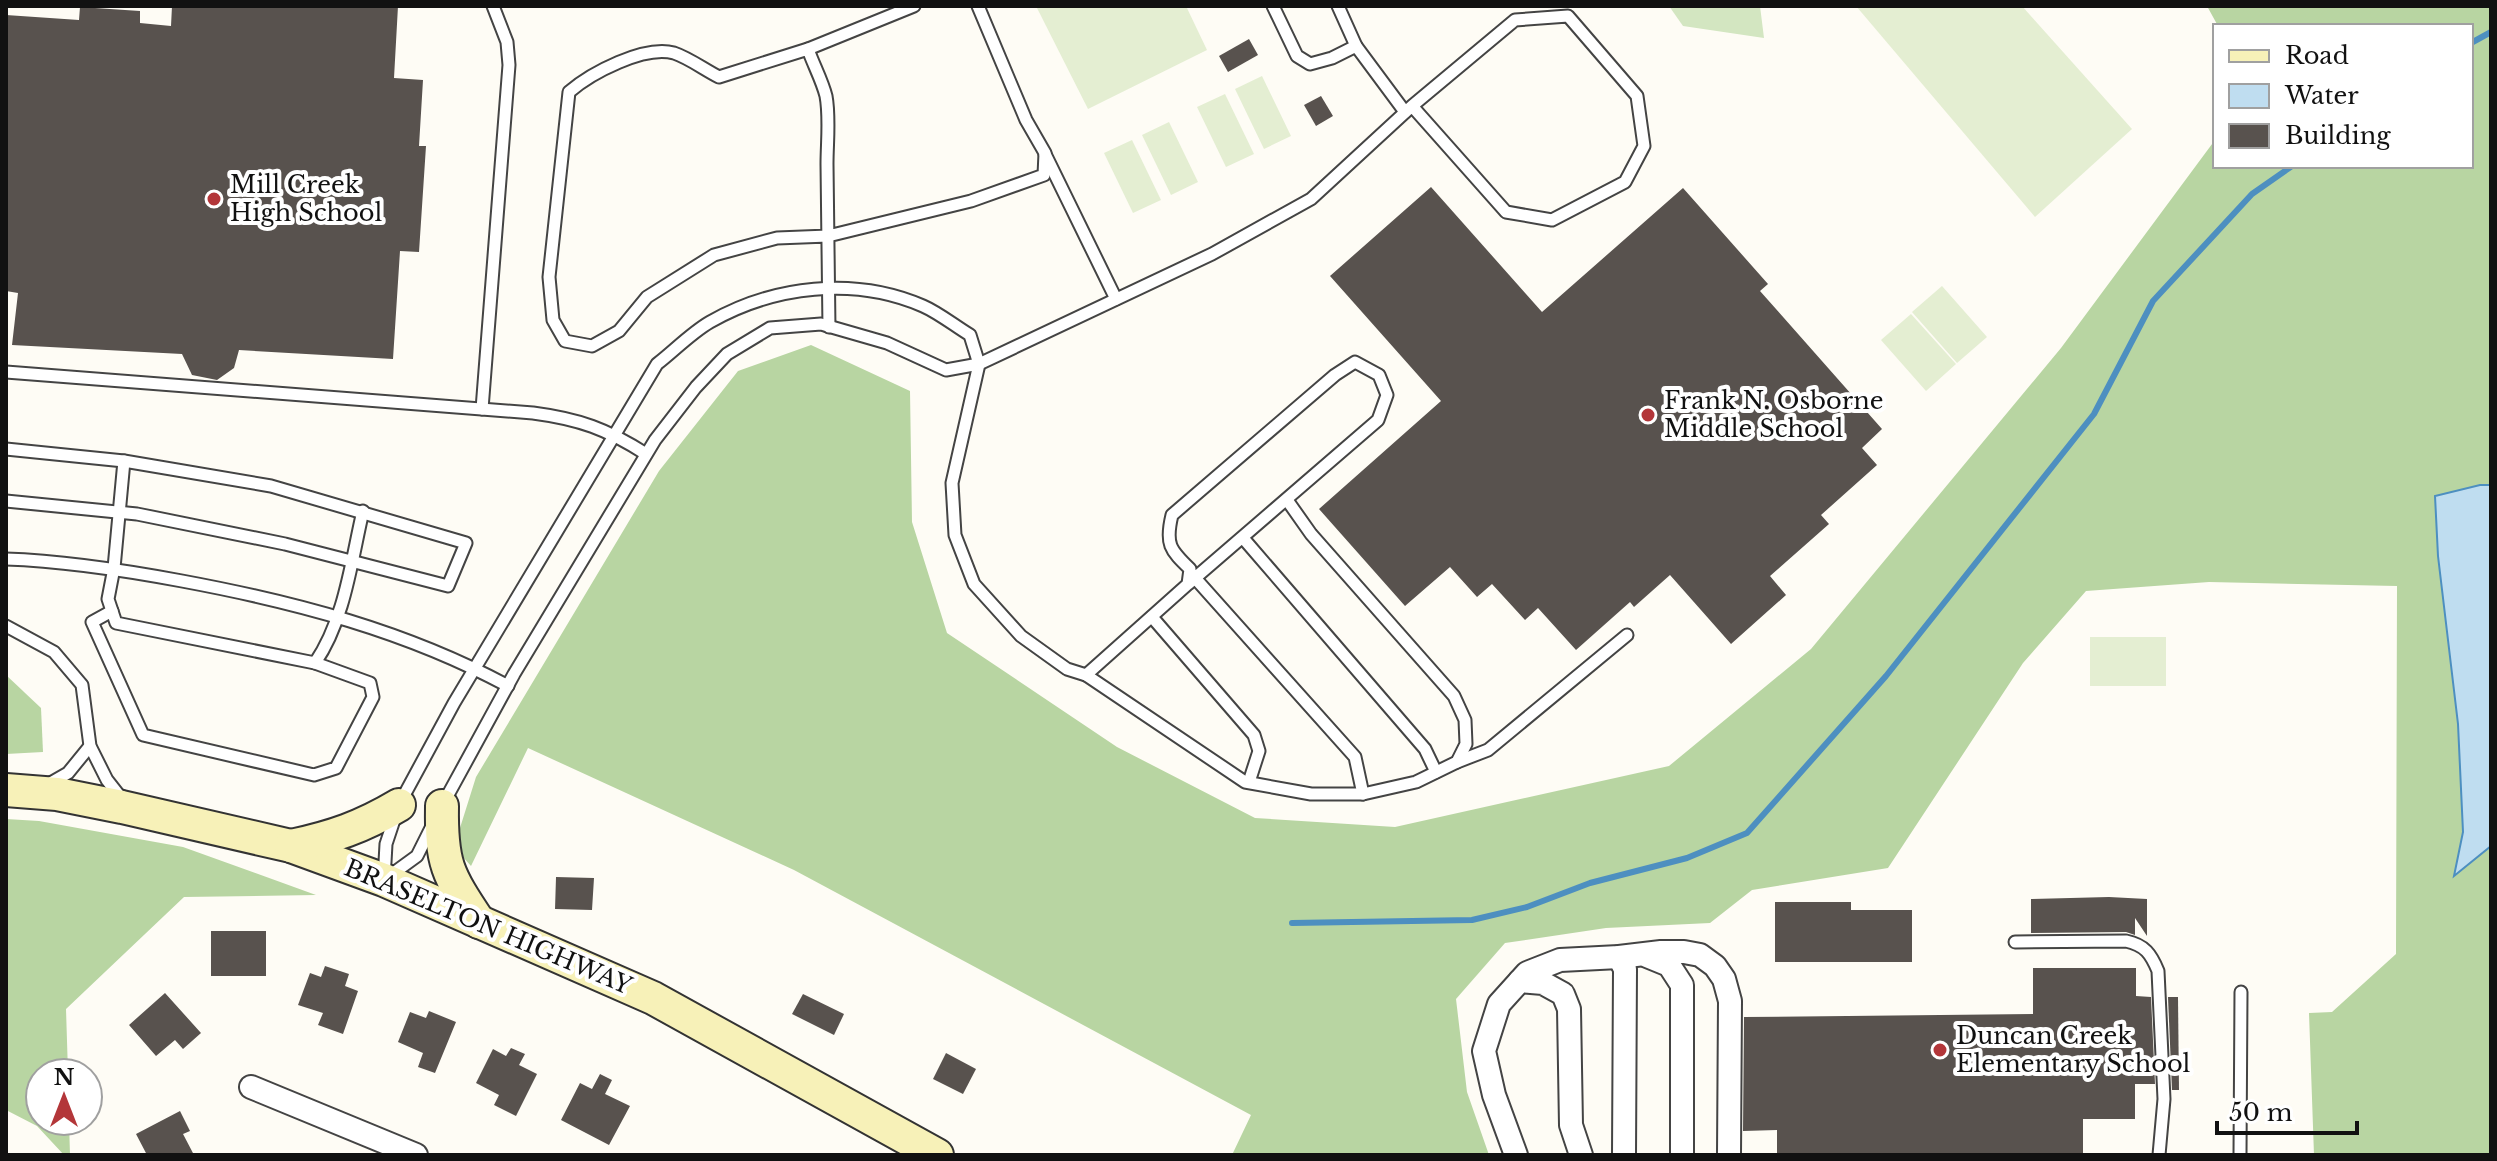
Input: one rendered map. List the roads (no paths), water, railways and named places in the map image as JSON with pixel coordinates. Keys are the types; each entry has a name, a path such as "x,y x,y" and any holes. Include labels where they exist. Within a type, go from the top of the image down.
{"main road":[{"name":"BRASELTON HIGHWAY","path":"21,791 122,807 291,846 384,880 653,998 937,1155"},
{"path":"291,846 337,836 369,823 399,805"},
{"path":"442,806 442,845 451,881 479,922"}],"street":[{"path":"1652,953 1669,965 1682,985 1682,1155"},
{"path":"1516,1155 1494,1095 1484,1051 1499,1004 1527,973 1560,960 1652,953 1700,955 1715,966 1724,979 1730,1001 1729,1155"},
{"path":"1619,957 1625,969 1624,1155"},
{"path":"1520,981 1543,983 1563,994 1569,1009 1571,1125 1581,1155"},
{"path":"251,1087 416,1155"}],"lane":[{"path":"482,409 509,65 504,32 493,6"},
{"path":"914,6 808,49 719,77 673,53 645,52 583,80 569,92 549,277 553,320 565,341 592,346 619,331 647,297 714,255 777,238 828,236 971,201 1044,175 1045,153"},
{"path":"978,6 1026,120 1116,299"},
{"path":"1273,6 1297,56 1310,64 1332,58 1356,46"},
{"path":"384,880 417,856 508,686 646,454 696,387 727,354 770,328 821,324 887,343 946,370 979,364 1212,254 1311,199 1408,109 1515,20 1568,16 1637,96 1644,146 1625,182 1552,220 1506,212 1408,109 1356,46 1338,6"},
{"path":"808,49 826,97 829,327"},
{"path":"384,880 386,844 399,805 475,668 657,364 707,323 756,300 810,288 869,291 923,306 970,335 979,364 952,483 955,535 974,584 1021,636 1067,669 1086,675 1156,724 1249,782 1311,794 1363,794 1416,782 1488,750 1627,635"},
{"path":"1086,675 1192,581 1378,420 1387,395 1379,375 1355,362 1335,375 1172,515 1168,534 1172,552 1190,569 1192,581 1355,757 1363,794"},
{"path":"6,372 563,417 613,433 646,454"},
{"path":"6,449 124,461 271,486 466,543 448,586 285,544 119,511 6,501"},
{"path":"112,611 92,622 143,735 314,775 336,768 373,697 370,683 315,663 116,623 112,611 108,599 124,461"},
{"path":"1287,500 1311,534 1454,696 1465,720 1466,744 1457,762"},
{"path":"315,663 329,642 338,618 363,511"},
{"path":"1243,538 1425,749 1436,772"},
{"path":"6,559 114,568 253,594 414,641 508,686"},
{"path":"1152,617 1254,735 1259,751 1249,782"},
{"path":"6,626 54,652 82,685 90,746 107,780 118,794 122,807"},
{"path":"21,791 68,773 90,746"},
{"path":"2015,942 2126,941 2142,945 2152,958 2158,971 2164,1099 2159,1155"},
{"path":"2240,1155 2241,992"}],"water":[{"path":"2491,485 2491,846 2454,876 2463,832 2458,724 2438,556 2435,496"}],"waterway":[{"path":"2473,42 2491,32"},
{"path":"1292,923 1472,920 1527,907 1590,883 1687,858 1747,833 1886,676 2094,414 2153,301 2252,194 2289,168"}],"place":[{"name":"Mill Creek High School","path":"214,199"},
{"name":"Frank N. Osborne Middle School","path":"1648,415"},
{"name":"Duncan Creek Elementary School","path":"1940,1050"}]}
